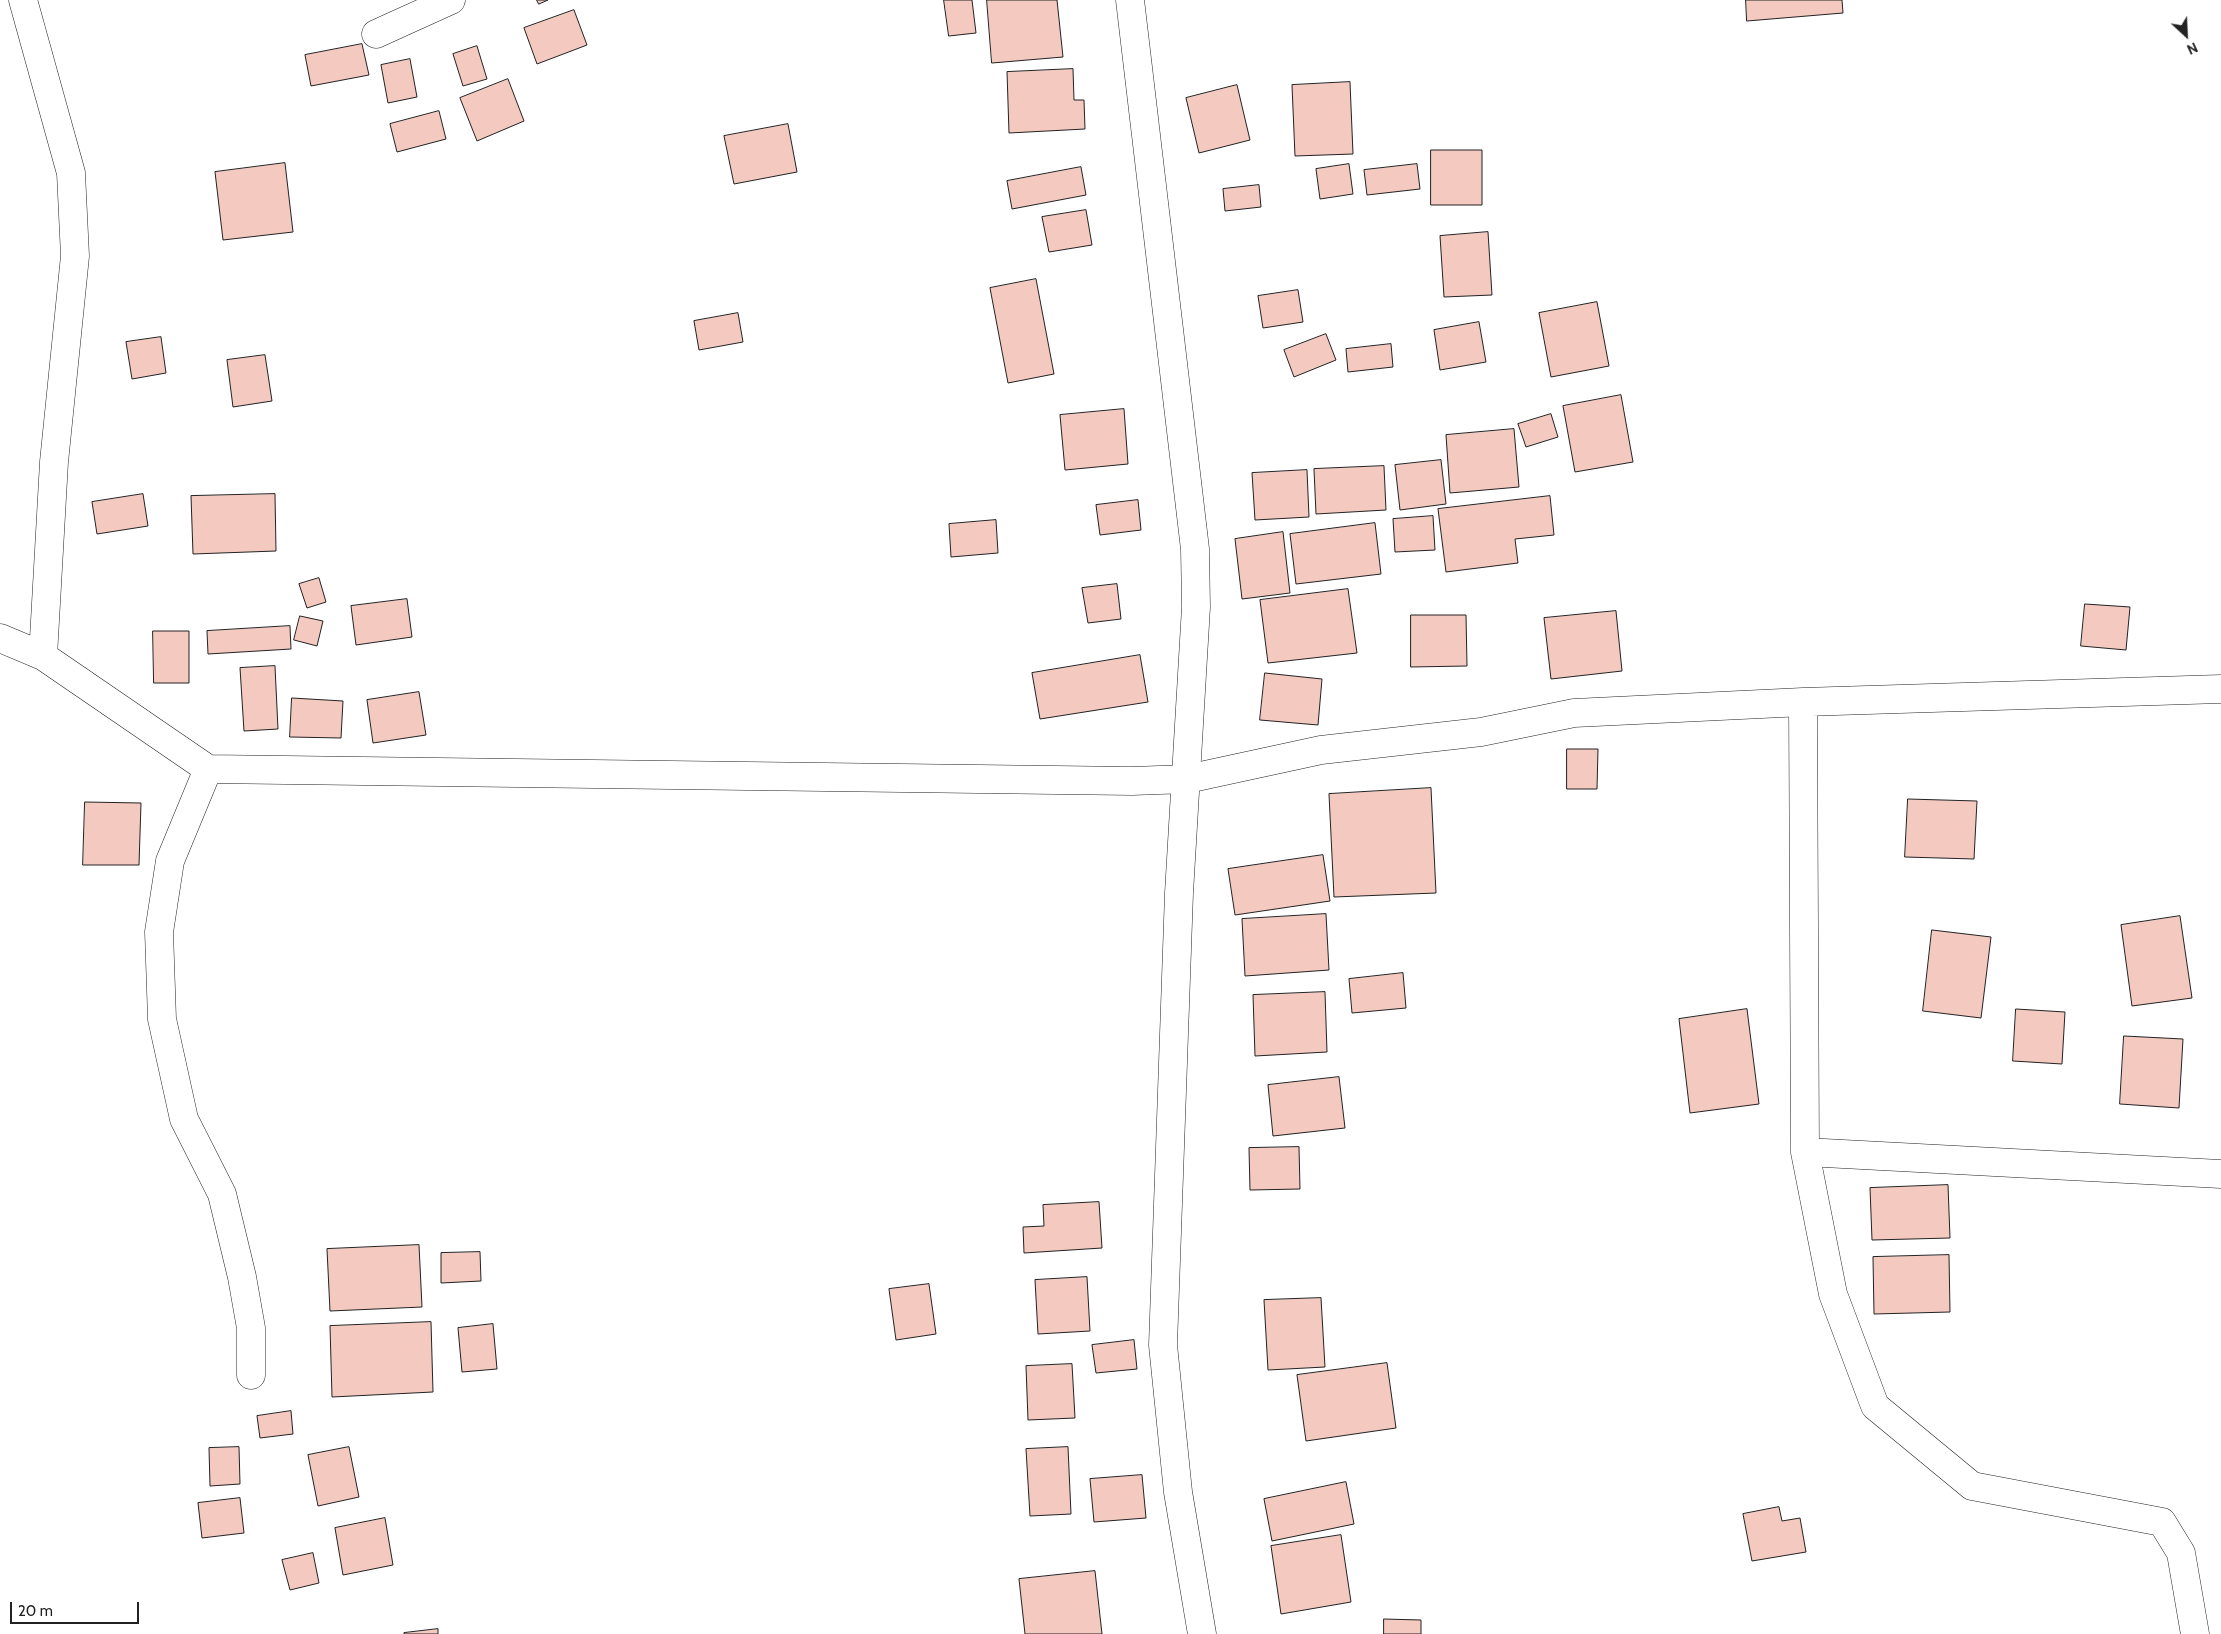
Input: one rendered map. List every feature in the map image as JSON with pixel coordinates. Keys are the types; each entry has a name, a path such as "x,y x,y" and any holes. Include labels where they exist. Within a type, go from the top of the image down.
{"street":[{"path":"22,0 71,173 75,256 54,462 44,656"},
{"path":"376,34 451,0"},
{"path":"1130,0 1195,549 1196,607 1179,893 1163,1345 1178,1492 1202,1634"},
{"path":"0,638 44,656 208,769 1132,781 1187,779 1321,750 1481,732 1574,713 1803,702 2221,690"},
{"path":"1803,702 1805,1152 1833,1294 1875,1406 1972,1486 2162,1522 2181,1553 2195,1634"},
{"path":"208,769 170,861 159,932 162,1019 184,1120 222,1194 242,1277 251,1328 251,1376"},
{"path":"1805,1152 2221,1174"}],"building":[{"path":"537,0 548,0 539,4"},
{"path":"944,0 972,0 976,33 949,36"},
{"path":"987,0 1057,0 1063,57 992,63"},
{"path":"1746,0 1842,0 1843,13 1747,21"},
{"path":"574,10 587,45 537,64 524,28"},
{"path":"362,44 369,75 311,86 305,55"},
{"path":"477,46 487,79 463,86 453,54"},
{"path":"410,59 417,97 388,103 381,65"},
{"path":"1073,69 1074,100 1084,100 1085,129 1009,133 1007,72"},
{"path":"508,79 524,121 477,141 460,98"},
{"path":"1350,82 1353,154 1295,156 1292,85"},
{"path":"1237,85 1250,140 1199,153 1186,98"},
{"path":"439,111 446,139 397,152 390,124"},
{"path":"788,124 797,172 734,184 724,136"},
{"path":"1431,150 1482,150 1482,205 1431,205"},
{"path":"285,163 293,232 223,240 215,172"},
{"path":"1349,164 1353,194 1320,199 1316,169"},
{"path":"1417,164 1420,189 1367,195 1364,170"},
{"path":"1081,167 1086,195 1012,209 1007,181"},
{"path":"1259,185 1261,207 1225,211 1223,189"},
{"path":"1086,210 1092,245 1049,252 1042,217"},
{"path":"1488,232 1492,295 1444,297 1440,236"},
{"path":"1036,279 1054,374 1008,383 990,288"},
{"path":"1298,290 1303,322 1263,328 1258,296"},
{"path":"1597,302 1609,366 1551,377 1539,313"},
{"path":"738,313 743,342 699,350 694,321"},
{"path":"1479,322 1486,362 1440,370 1434,330"},
{"path":"1326,334 1336,360 1294,377 1284,350"},
{"path":"161,337 166,373 132,379 126,342"},
{"path":"1391,344 1393,367 1348,372 1346,349"},
{"path":"265,355 272,401 233,407 227,360"},
{"path":"1621,395 1633,462 1575,472 1563,406"},
{"path":"1124,409 1128,464 1065,470 1060,415"},
{"path":"1551,414 1558,437 1526,447 1518,424"},
{"path":"1514,429 1519,487 1450,493 1446,435"},
{"path":"1441,460 1446,504 1400,510 1395,465"},
{"path":"1384,466 1386,510 1316,514 1314,469"},
{"path":"1307,470 1309,517 1255,520 1252,473"},
{"path":"143,494 148,526 97,534 92,502"},
{"path":"275,494 276,551 193,554 191,496"},
{"path":"1550,496 1554,535 1515,539 1518,563 1446,572 1438,509"},
{"path":"1138,500 1141,530 1100,535 1096,505"},
{"path":"1433,516 1435,550 1395,552 1393,519"},
{"path":"996,520 998,553 951,557 949,524"},
{"path":"1375,523 1381,574 1296,584 1290,534"},
{"path":"1283,532 1290,593 1242,599 1235,539"},
{"path":"319,578 326,602 307,608 299,584"},
{"path":"1117,584 1121,619 1088,623 1082,588"},
{"path":"1348,589 1357,653 1268,663 1260,600"},
{"path":"407,599 412,637 356,645 351,606"},
{"path":"2085,604 2130,607 2126,650 2081,646"},
{"path":"1616,611 1622,671 1551,679 1544,618"},
{"path":"1411,615 1466,615 1467,666 1411,667"},
{"path":"300,616 323,621 317,646 294,640"},
{"path":"290,626 291,649 208,654 207,631"},
{"path":"153,631 189,631 189,683 154,683"},
{"path":"1140,655 1148,702 1040,719 1032,673"},
{"path":"275,666 278,729 244,731 240,668"},
{"path":"1265,673 1322,679 1318,725 1260,720"},
{"path":"419,692 426,735 373,743 367,700"},
{"path":"292,698 343,701 341,738 290,737"},
{"path":"1567,749 1598,749 1597,789 1567,789"},
{"path":"1431,788 1436,893 1334,897 1329,794"},
{"path":"1908,799 1977,801 1974,859 1905,857"},
{"path":"85,802 141,803 139,865 83,865"},
{"path":"1323,855 1330,901 1235,915 1228,869"},
{"path":"1326,914 1329,970 1245,976 1242,919"},
{"path":"2180,916 2192,998 2132,1006 2121,925"},
{"path":"1932,930 1991,937 1981,1018 1923,1011"},
{"path":"1403,973 1406,1008 1352,1013 1349,979"},
{"path":"1325,992 1327,1052 1255,1056 1253,995"},
{"path":"1747,1009 1759,1104 1690,1113 1679,1019"},
{"path":"2016,1009 2065,1012 2062,1064 2013,1061"},
{"path":"2124,1036 2183,1039 2179,1108 2120,1104"},
{"path":"1339,1077 1345,1128 1273,1136 1268,1085"},
{"path":"1299,1147 1300,1189 1250,1190 1249,1148"},
{"path":"1948,1185 1950,1238 1872,1240 1870,1188"},
{"path":"1099,1202 1102,1248 1024,1253 1023,1227 1044,1226 1043,1205"},
{"path":"419,1245 422,1307 330,1311 327,1249"},
{"path":"480,1252 481,1281 441,1283 441,1253"},
{"path":"1949,1255 1950,1312 1874,1314 1873,1257"},
{"path":"1087,1277 1090,1331 1038,1334 1035,1280"},
{"path":"929,1284 936,1334 896,1340 889,1289"},
{"path":"1321,1298 1325,1367 1268,1370 1264,1300"},
{"path":"431,1322 433,1392 332,1397 330,1326"},
{"path":"493,1324 497,1369 462,1372 458,1328"},
{"path":"1134,1340 1137,1369 1096,1373 1092,1345"},
{"path":"1387,1363 1396,1428 1306,1441 1297,1375"},
{"path":"1072,1364 1075,1418 1028,1420 1026,1366"},
{"path":"291,1411 293,1434 260,1438 257,1416"},
{"path":"239,1447 240,1484 210,1486 209,1448"},
{"path":"349,1447 359,1497 318,1506 308,1455"},
{"path":"1068,1447 1071,1514 1030,1516 1026,1449"},
{"path":"1142,1475 1146,1518 1094,1522 1090,1479"},
{"path":"1346,1482 1354,1524 1272,1541 1264,1499"},
{"path":"240,1498 244,1533 202,1538 198,1503"},
{"path":"1779,1507 1782,1521 1800,1518 1806,1552 1752,1561 1743,1514"},
{"path":"385,1518 393,1565 343,1575 335,1528"},
{"path":"1341,1535 1351,1602 1281,1614 1271,1546"},
{"path":"313,1553 319,1583 290,1590 282,1560"},
{"path":"1095,1571 1102,1634 1025,1634 1019,1579"},
{"path":"1384,1619 1421,1620 1421,1634 1384,1634"},
{"path":"438,1629 438,1634 404,1634 404,1633"}]}
